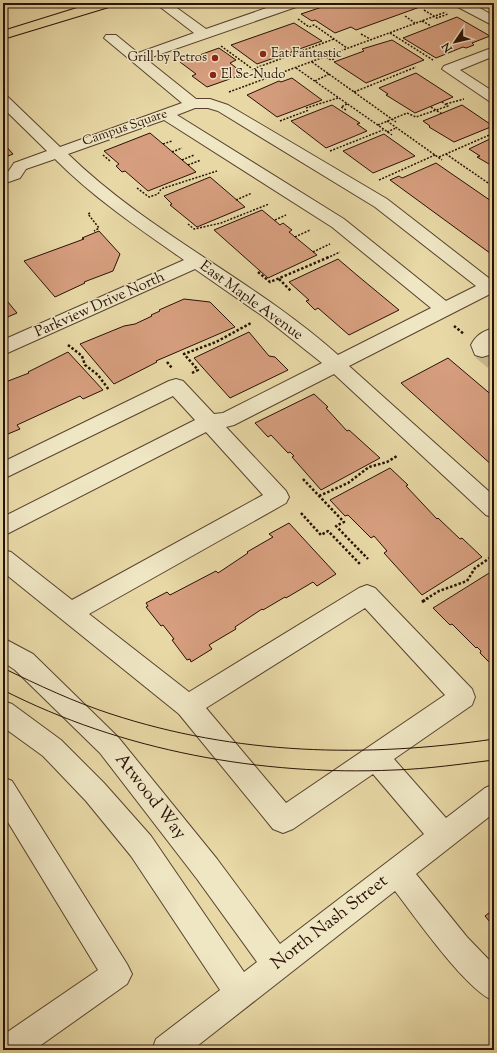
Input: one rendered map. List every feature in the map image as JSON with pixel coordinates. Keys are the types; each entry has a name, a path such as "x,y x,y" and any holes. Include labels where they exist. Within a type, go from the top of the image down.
{"main road":[{"path":"3,35 107,3"}],"street":[{"path":"162,3 204,34"},
{"path":"136,58 294,3"},
{"path":"456,6 494,22"},
{"path":"111,38 193,104"},
{"path":"494,51 449,69 494,98"},
{"name":"East Maple Avenue","path":"3,100 56,153 84,179 116,205 271,313 336,365 494,509"},
{"name":"Campus Square","path":"3,179 14,175 20,166 193,104 210,103 223,108 381,203 492,286"},
{"path":"165,114 338,223 445,310"},
{"name":"Parkview Drive North","path":"3,348 197,261"},
{"path":"3,527 209,422 227,420 492,286"},
{"path":"482,350 480,345 486,338 494,334"},
{"path":"3,471 176,386 278,497 70,613"},
{"path":"3,560 188,706 283,820 463,697 367,595 188,706"},
{"name":"Atwood Way","path":"3,649 24,662 109,745 207,870 276,965"},
{"path":"3,712 52,748 95,792 141,846 240,993"},
{"path":"376,757 444,836"},
{"path":"3,790 117,974 8,1050"},
{"name":"North Nash Street","path":"167,1050 494,797"},
{"path":"397,872 457,947 494,986"}],"path":[{"path":"232,91 390,33 456,6"},
{"path":"424,10 437,18 450,13"},
{"path":"405,16 416,23"},
{"path":"295,17 309,27 314,25 348,48"},
{"path":"422,20 431,26"},
{"path":"390,33 435,61"},
{"path":"361,34 370,40"},
{"path":"253,69 334,39"},
{"path":"220,45 266,79"},
{"path":"325,57 331,60 334,59"},
{"path":"311,62 396,122"},
{"path":"354,92 416,67"},
{"path":"296,68 392,135"},
{"path":"314,81 330,74"},
{"path":"309,110 306,108 338,98"},
{"path":"442,102 446,104 464,99"},
{"path":"346,110 341,106 348,104"},
{"path":"377,125 407,113 416,117 437,111 448,106 446,104"},
{"path":"431,107 442,114"},
{"path":"278,122 309,110 313,112"},
{"path":"387,121 442,160"},
{"path":"387,132 396,128"},
{"path":"328,152 384,130"},
{"path":"438,157 494,133"},
{"path":"164,144 172,141"},
{"path":"172,152 182,148"},
{"path":"99,151 110,161"},
{"path":"446,154 494,187"},
{"path":"182,160 194,155"},
{"path":"379,180 435,155"},
{"path":"188,165 201,160"},
{"path":"138,188 148,197 158,194 161,189 173,186 204,173 217,170"},
{"path":"236,200 252,193"},
{"path":"188,224 194,229 201,229 221,224 223,220 248,210 269,204"},
{"path":"90,213 88,214 99,228 94,231"},
{"path":"275,220 286,215"},
{"path":"295,237 310,230"},
{"path":"313,252 330,244"},
{"path":"258,272 270,282 340,252"},
{"path":"279,279 291,290"},
{"path":"184,354 216,342 251,323"},
{"path":"68,345 82,356 84,365 98,375 109,390"},
{"path":"319,496 348,483 369,467 387,462 397,456"},
{"path":"303,479 344,522 336,526 368,559"},
{"path":"301,513 321,535 328,531 360,564"},
{"path":"422,602 439,591 467,581 476,568 494,555"}],"building":[{"path":"334,3 431,3 356,30 351,27 335,33 315,20 312,21 301,14"},
{"path":"457,17 490,36 472,43 474,45 466,48 463,47 436,58 403,38"},
{"path":"294,23 322,41 257,64 231,45"},
{"path":"392,40 424,60 366,83 334,62 364,51 362,49"},
{"path":"219,48 236,60 230,63 244,74 207,87 192,76 196,74 180,62"},
{"path":"416,73 453,97 415,113 386,95 388,94 379,88"},
{"path":"292,78 322,100 277,117 247,95 279,81 281,82"},
{"path":"332,105 360,123 357,124 367,131 326,148 291,121"},
{"path":"462,105 493,126 454,142 429,127 430,126 423,121"},
{"path":"150,133 196,172 148,191 125,171 122,172 116,166 119,164 104,151"},
{"path":"384,134 415,156 373,173 343,151"},
{"path":"494,137 494,167 477,157 480,156 469,149"},
{"path":"3,143 13,154 3,158"},
{"path":"436,163 494,203 494,256 390,180 399,176 402,178"},
{"path":"210,177 245,207 197,227 170,205 172,204 164,196"},
{"path":"262,210 280,225 283,223 292,230 289,232 317,255 268,278 214,230"},
{"path":"99,231 120,254 113,271 84,282 85,283 55,297 24,261 84,239 82,238"},
{"path":"338,259 399,310 349,335 318,308 315,310 306,301 309,300 289,282"},
{"path":"3,296 17,313 3,319"},
{"path":"184,299 210,302 235,327 156,361 157,362 114,384 80,344 124,326 135,324 152,316 151,315 160,311 159,310"},
{"path":"249,332 269,356 275,357 288,370 230,398 194,358"},
{"path":"68,352 103,390 83,399 80,396 17,425 20,429 3,436 3,383 29,373 28,372"},
{"path":"448,358 494,397 494,467 401,383"},
{"path":"314,394 328,407 326,408 347,431 349,430 380,458 321,490 292,457 294,456 290,452 288,453 271,435 268,437 255,423"},
{"path":"390,468 408,485 406,486 437,519 438,518 460,539 462,538 482,557 422,595 384,553 387,551 374,536 371,538 348,515 345,516 330,500"},
{"path":"289,523 336,574 317,586 313,582 286,598 285,597 263,610 262,609 235,627 236,629 209,645 212,649 191,662 190,659 187,660 172,640 174,639 163,625 161,626 146,607 148,606 146,603 167,592 170,595 216,571 218,573 248,553 247,552 273,537 269,534"},
{"path":"494,570 494,667 480,653 481,651 477,647 476,648 452,624 450,625 433,608"},
{"path":"494,909 494,927 485,916"}],"tunnel":[{"path":"482,350 494,360"}],"tram line":[{"path":"3,668 70,699 111,714 158,728 206,738 253,745 301,749 398,749 494,739"},
{"path":"3,690 49,711 96,729 144,744 194,755 244,763 294,769 344,771 419,769 494,760"}],"place":[{"name":"Eat Fantastic","path":"263,54"},
{"name":"Grill by Petros","path":"215,58"},
{"name":"El Se-Nudo","path":"213,75"}]}
